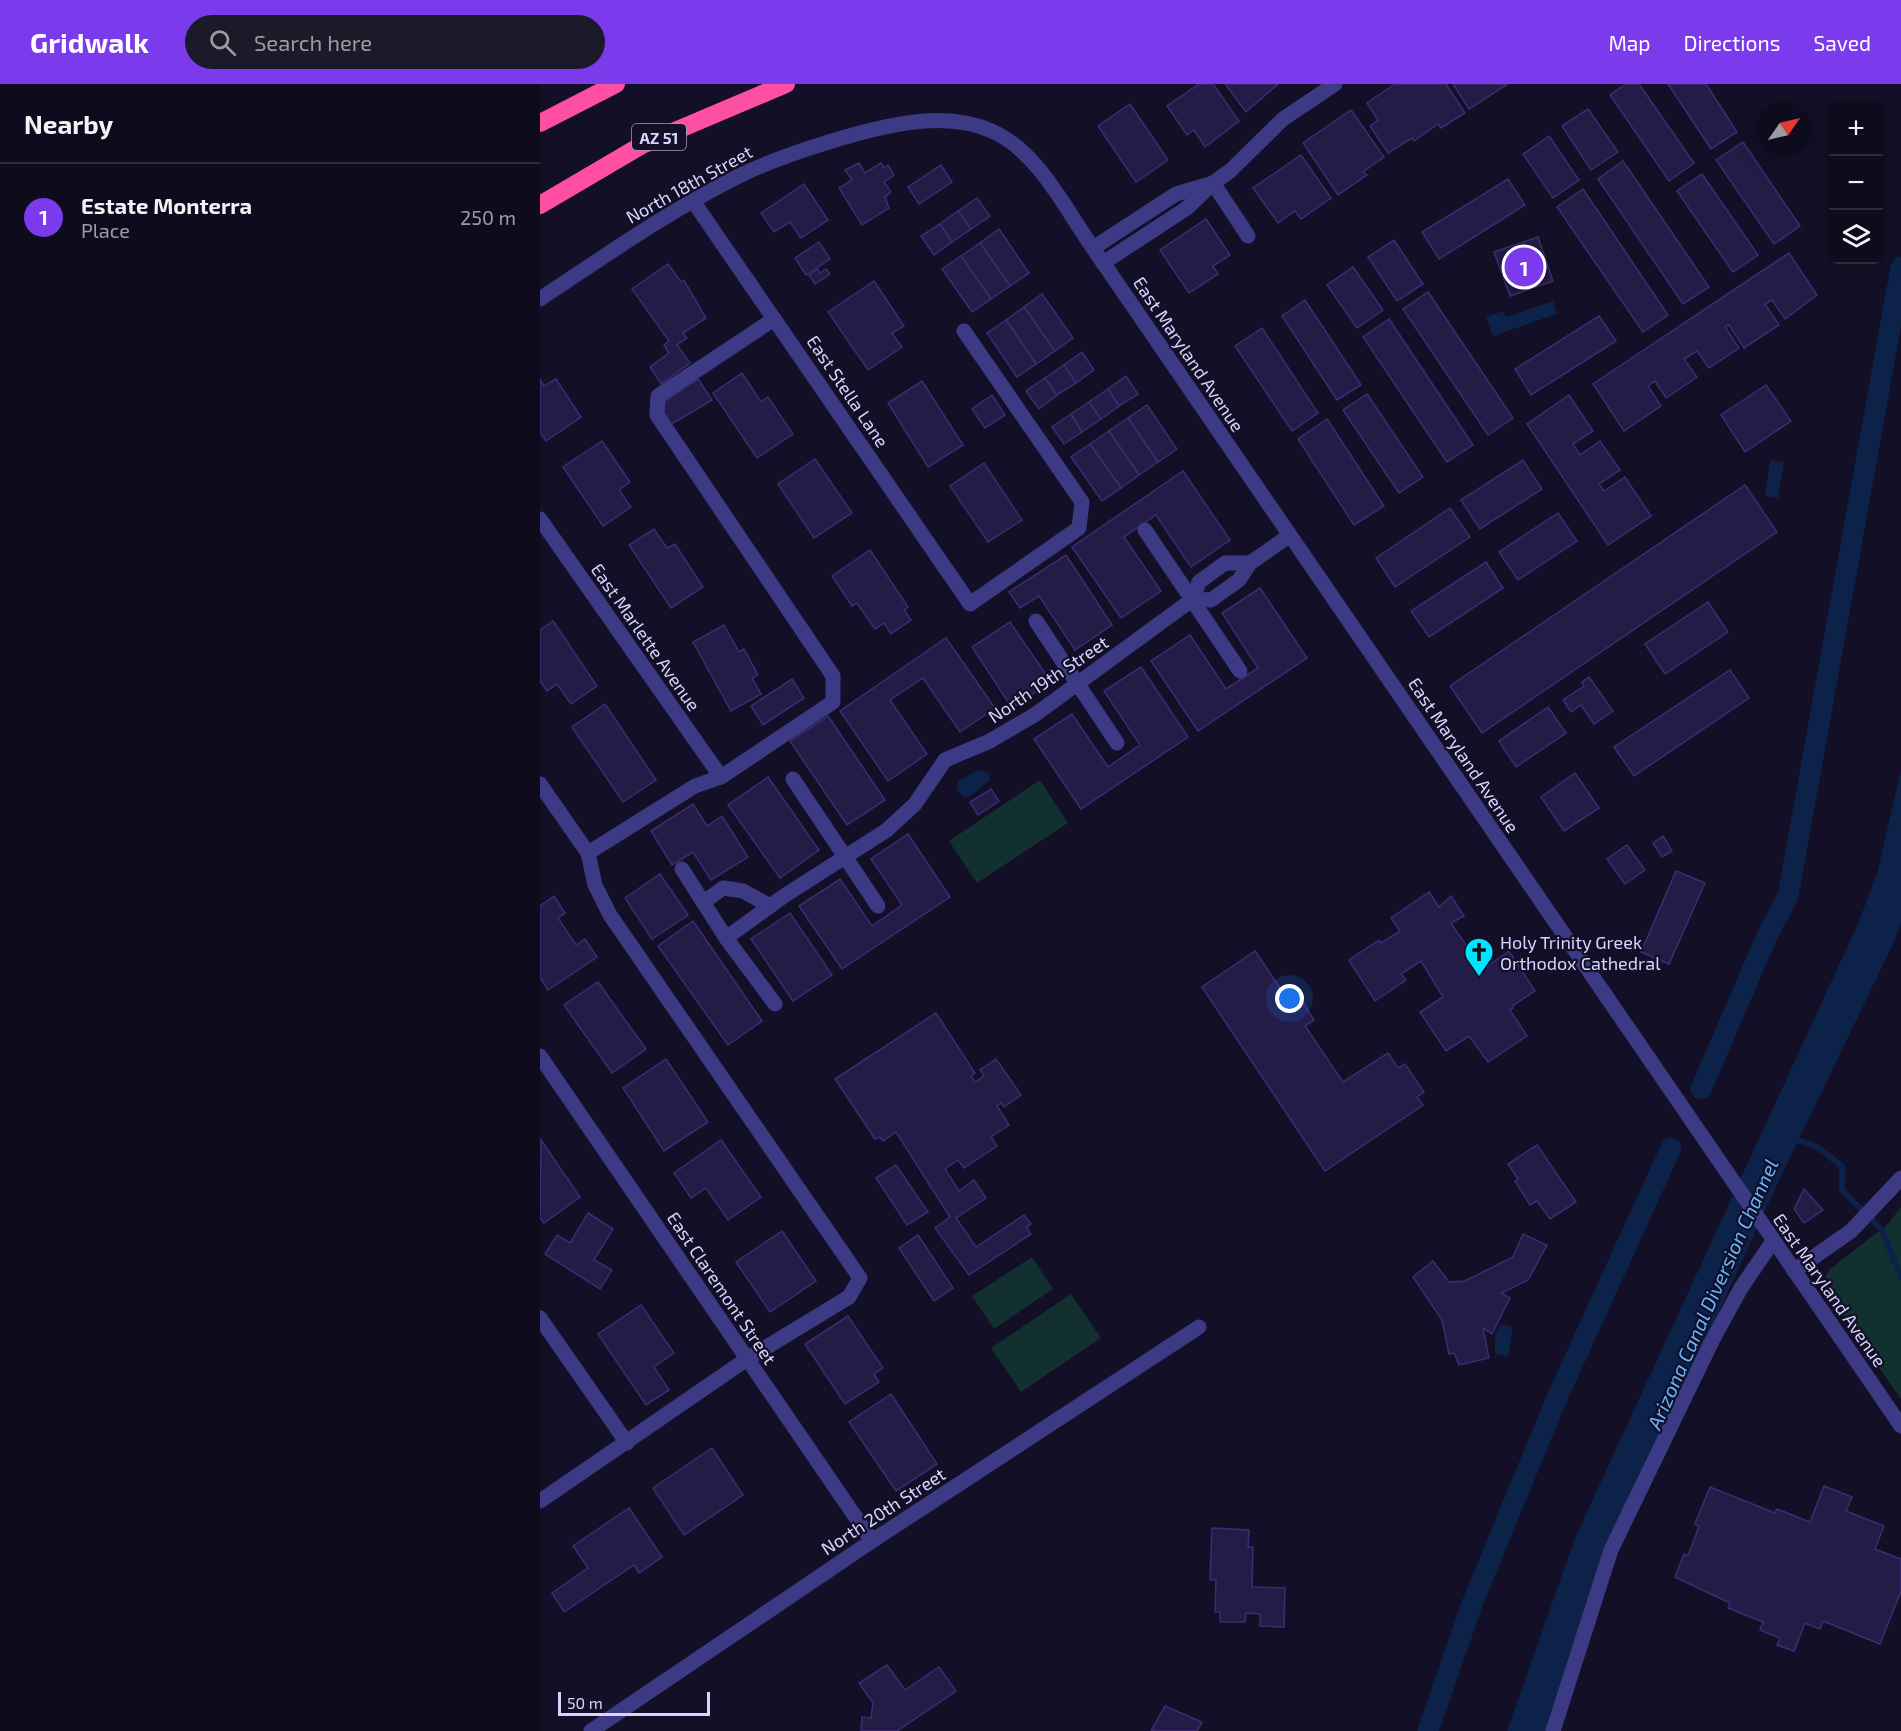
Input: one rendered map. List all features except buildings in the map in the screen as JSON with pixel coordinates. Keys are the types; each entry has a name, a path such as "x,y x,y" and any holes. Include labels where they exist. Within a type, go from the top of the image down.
{"highway":[{"path":"540,123 616,84"},
{"name":"AZ 51","path":"540,205 642,145 786,84"}],"street":[{"path":"1103,263 1187,208 1213,183 1230,171 1283,118 1335,84"},
{"name":"North 18th Street","path":"540,299 660,220 768,163 881,128 941,120 977,126"},
{"name":"East Maryland Avenue","path":"977,126 1012,143 1026,157 1093,248 1901,1426"},
{"path":"1093,248 1176,194 1213,183"},
{"path":"1213,183 1248,236"},
{"name":"East Stella Lane","path":"693,201 970,604 1079,528 1082,502 964,331"},
{"path":"588,853 694,786 721,777 833,702 833,676 657,416 658,396 774,319"},
{"name":"East Marlette Avenue","path":"540,519 721,777"},
{"path":"1145,530 1240,671"},
{"name":"North 19th Street","path":"1193,599 1210,600 1239,580 1250,563 1289,536"},
{"name":"North 19th Street","path":"726,938 770,906 887,830 915,804 945,760 990,741 1079,684 1193,599 1199,582 1225,563 1250,563"},
{"path":"1036,621 1117,743"},
{"path":"794,779 878,906"},
{"path":"540,784 588,853 595,885 610,915 860,1278 849,1297 747,1359 540,1501"},
{"path":"682,869 726,938 775,1004"},
{"path":"704,902 723,888 743,891 770,906"},
{"name":"East Claremont Street","path":"540,1056 872,1541"},
{"path":"1794,1271 1851,1231 1901,1178"},
{"path":"1553,1731 1611,1550 1712,1341 1741,1288 1773,1241"},
{"path":"540,1318 627,1443"},
{"name":"North 20th Street","path":"591,1731 872,1541 1199,1327"}],"green space":[{"path":"1040,780 1068,823 977,883 949,841"},
{"path":"1901,1207 1901,1399 1827,1292 1824,1280 1830,1269 1888,1224"},
{"path":"1032,1257 1053,1289 994,1329 972,1296"},
{"path":"1071,1294 1101,1338 1021,1392 991,1348"}],"water":[{"path":"1553,301 1557,314 1493,336 1486,317 1503,311 1506,317"},
{"path":"1770,460 1784,462 1778,498 1765,496"},
{"path":"977,770 989,773 990,780 970,796 963,797 956,788 959,781"},
{"name":"Arizona Canal Diversion Channel","path":"1901,770 1901,923 1893,944 1775,1189 1613,1543 1546,1731 1507,1731 1575,1538 1857,926 1877,874"},
{"path":"1501,1324 1513,1327 1508,1357 1495,1354 1495,1333"}],"waterway":[{"path":"1701,1089 1767,936 1788,896 1901,267"},
{"path":"1792,1138 1817,1147 1842,1166 1842,1190 1882,1230 1901,1278"},
{"path":"1428,1731 1472,1604 1556,1400 1671,1148"}],"place":[{"name":"Estate Monterra","path":"1524,267"},
{"name":"Holy Trinity Greek Orthodox Cathedral","path":"1479,978"}]}
